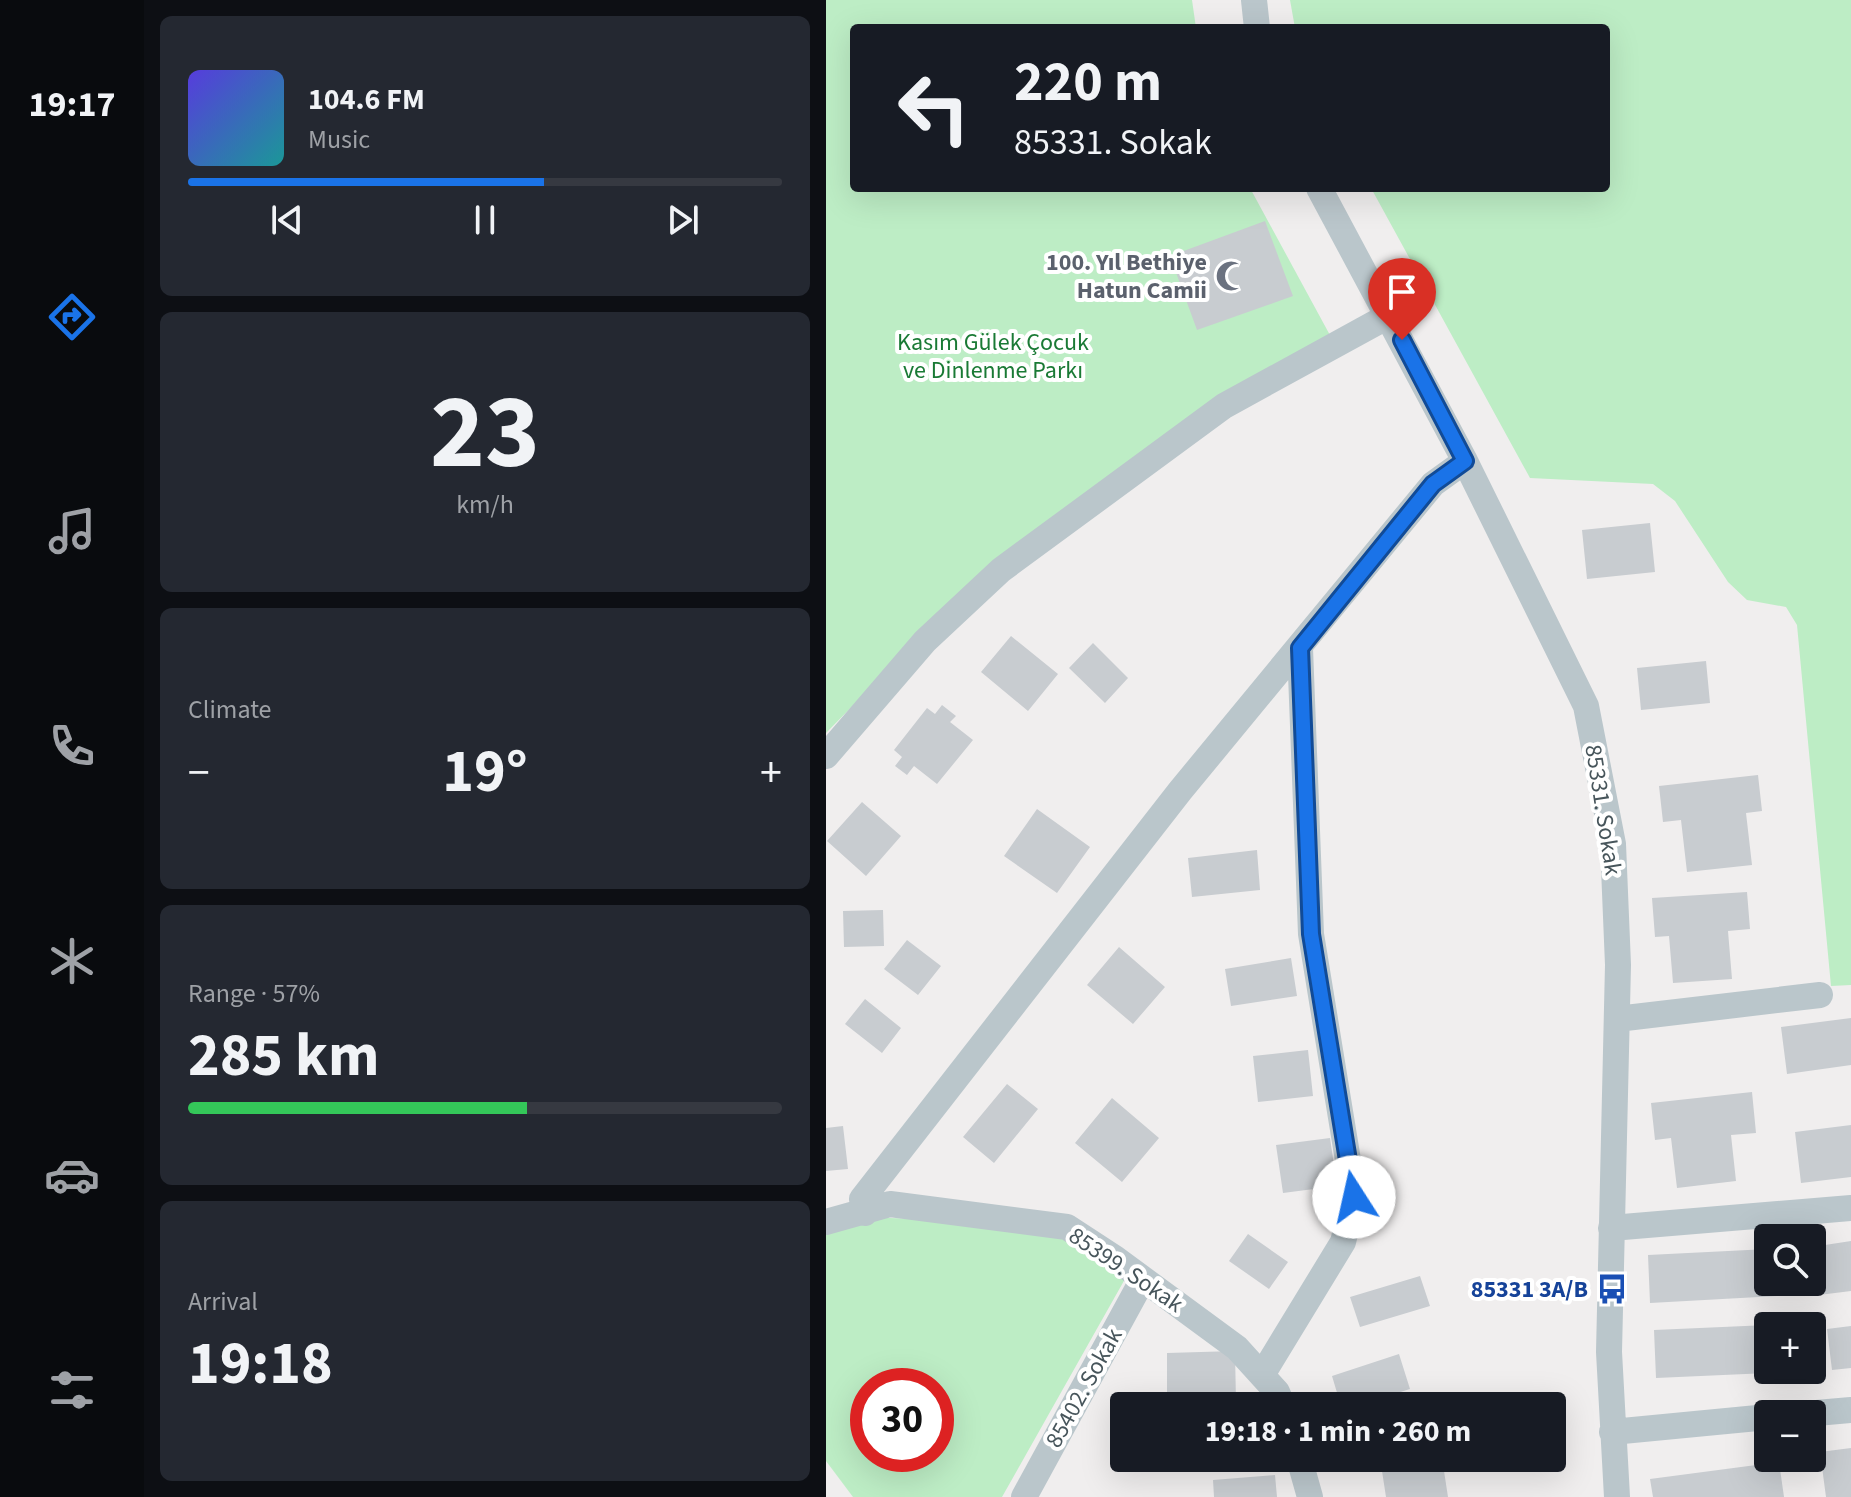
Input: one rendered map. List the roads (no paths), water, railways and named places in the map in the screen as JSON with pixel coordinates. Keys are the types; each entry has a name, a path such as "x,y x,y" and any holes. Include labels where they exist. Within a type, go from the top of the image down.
{"street":[{"path":"1254,0 1257,24"},
{"name":"85331. Sokak","path":"1321,192 1390,315 1586,706 1613,844 1617,1019 1609,1352 1617,1497"},
{"path":"826,756 925,641 1001,570 1224,406 1390,315"},
{"path":"865,1213 862,1199 1180,791 1433,484 1465,461"},
{"path":"1262,1375 1343,1242 1354,1197 1311,934 1300,648"},
{"path":"1617,1019 1820,995"},
{"name":"85399. Sokak","path":"826,1222 890,1204 1067,1227 1237,1348 1276,1392"},
{"path":"1611,1228 1851,1208"},
{"name":"85402. Sokak","path":"1024,1497 1143,1279"},
{"path":"1826,1412 1851,1410"},
{"path":"1612,1432 1754,1418"},
{"path":"1303,1472 1310,1497"}],"place":[{"name":"100. Yıl Bethiye Hatun Camii","path":"1231,276"},
{"name":"85331 3A/B","path":"1612,1289"}],"park label":[{"name":"Kasım Gülek Çocuk ve Dinlenme Parkı","path":"993,356"}]}
